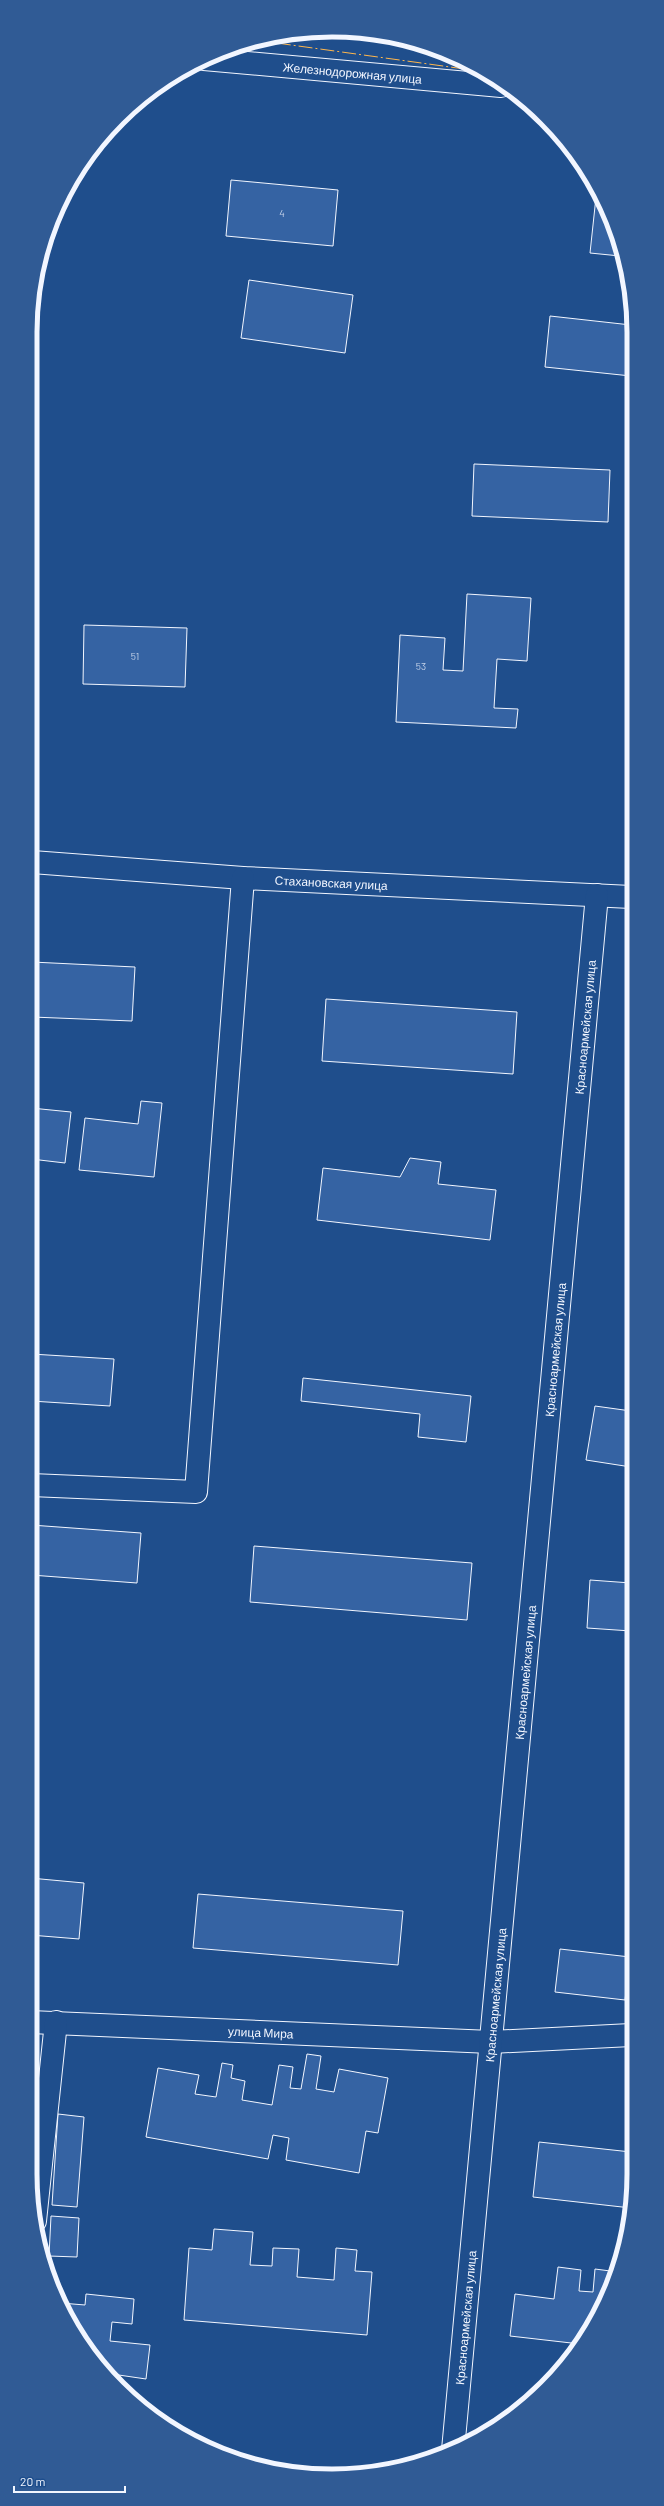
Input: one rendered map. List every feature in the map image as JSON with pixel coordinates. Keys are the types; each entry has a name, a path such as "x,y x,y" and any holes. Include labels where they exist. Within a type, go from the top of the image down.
{"street":[{"name":"Железнодорожная улица","path":"217,60 493,85"},
{"name":"Стахановская улица","path":"37,862 243,878 627,897"},
{"path":"37,1485 196,1492 243,878"},
{"name":"Красноармейская улица","path":"454,2443 597,895"},
{"name":"улица Мира","path":"37,2022 491,2042 627,2035"},
{"path":"38,2193 56,2022"}],"building":[{"path":"231,180 338,190 333,246 226,236"},
{"path":"596,200 605,219 617,256 590,253"},
{"path":"249,280 353,295 345,353 241,338"},
{"path":"550,316 627,325 627,376 545,367"},
{"path":"474,464 610,470 608,522 472,516"},
{"path":"467,594 531,598 527,661 497,659 494,708 518,709 516,728 396,722 400,635 445,638 443,670 463,671"},
{"path":"84,625 187,628 185,687 83,684"},
{"path":"37,962 135,967 132,1021 37,1017"},
{"path":"326,999 517,1012 513,1074 322,1061"},
{"path":"141,1101 162,1103 154,1177 79,1170 85,1118 138,1124"},
{"path":"37,1109 71,1112 65,1163 37,1160"},
{"path":"410,1158 441,1162 438,1184 496,1190 490,1240 317,1220 323,1168 400,1177"},
{"path":"37,1354 114,1359 110,1406 37,1401"},
{"path":"303,1378 471,1396 466,1442 418,1437 420,1414 301,1401"},
{"path":"595,1406 627,1410 627,1466 586,1460"},
{"path":"37,1525 141,1533 137,1583 37,1575"},
{"path":"254,1546 472,1563 467,1620 250,1602"},
{"path":"590,1580 627,1583 627,1631 587,1628"},
{"path":"37,1879 84,1883 79,1939 37,1936"},
{"path":"198,1894 403,1911 398,1965 193,1948"},
{"path":"560,1949 627,1957 627,1983 625,2000 555,1992"},
{"path":"307,2054 321,2056 316,2089 334,2092 339,2069 388,2078 378,2133 366,2131 359,2173 286,2160 289,2138 273,2135 268,2159 146,2137 158,2068 199,2075 195,2094 216,2097 222,2063 233,2065 231,2078 245,2081 242,2100 272,2105 279,2065 293,2067 290,2088 301,2089"},
{"path":"58,2114 84,2117 77,2207 52,2205"},
{"path":"539,2142 627,2152 625,2207 533,2197"},
{"path":"51,2216 79,2218 77,2257 49,2256"},
{"path":"214,2229 253,2232 250,2265 272,2266 273,2248 299,2249 297,2277 334,2280 336,2248 357,2250 355,2271 372,2272 367,2335 184,2320 189,2248 212,2250"},
{"path":"558,2267 581,2270 579,2291 593,2292 595,2269 610,2271 597,2304 573,2343 510,2336 515,2294 554,2299"},
{"path":"86,2294 134,2299 132,2324 112,2322 110,2341 150,2345 146,2379 115,2374 110,2369 87,2338 67,2303 85,2305"}],"power":[{"path":"275,43 466,69"}]}
